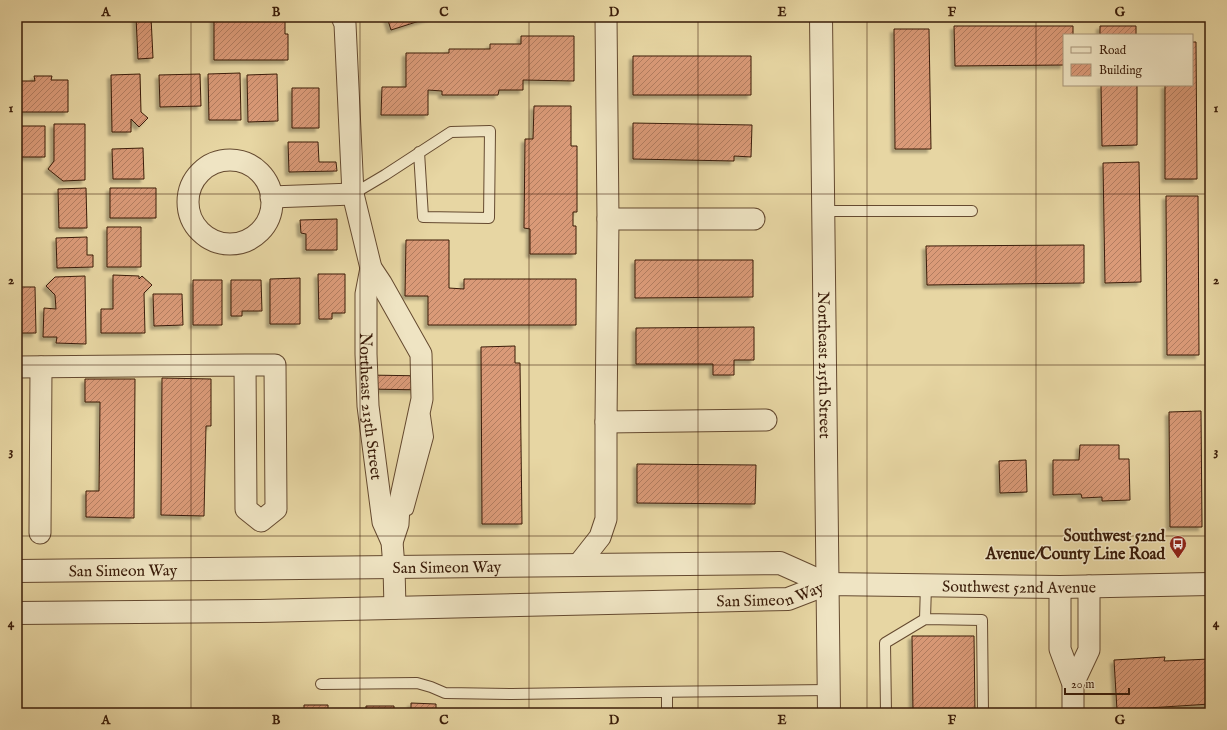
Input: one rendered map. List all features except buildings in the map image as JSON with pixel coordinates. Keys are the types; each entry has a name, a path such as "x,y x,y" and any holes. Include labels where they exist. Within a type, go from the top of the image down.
{"street":[{"name":"Northeast 213th Street","path":"342,17 345,24 353,194 371,268 421,354 422,399 399,506 395,533 395,608"},
{"path":"578,566 600,538 606,519 608,219 606,17"},
{"name":"Northeast 215th Street","path":"820,17 829,713"},
{"path":"271,197 353,194"},
{"path":"608,219 754,219"},
{"name":"Northeast 213th Street","path":"371,268 366,294 368,406 383,522 395,533"},
{"path":"17,367 275,365 276,509 261,521 246,509 245,366"},
{"path":"40,533 41,367"},
{"path":"606,422 766,420"},
{"name":"San Simeon Way","path":"17,571 780,563 827,584"},
{"name":"San Simeon Way","path":"17,613 268,611 788,599 827,584"},
{"name":"Southwest 52nd Avenue","path":"827,584 1060,587 1210,584"},
{"path":"1073,684 1089,650 1089,586"},
{"path":"1060,587 1060,649 1073,684 1073,713"}],"lane":[{"path":"353,194 385,175 419,152 451,132 490,131 489,218 423,217 419,152"},
{"path":"823,211 972,211"},
{"path":"925,619 926,585"},
{"path":"886,713 885,643 925,619 982,620 983,713"},
{"path":"321,684 417,684 431,687 445,693 512,694 828,690"},
{"path":"666,713 667,692"}],"place":[{"name":"Southwest 52nd Avenue/County Line Road","path":"1178,559"}]}
